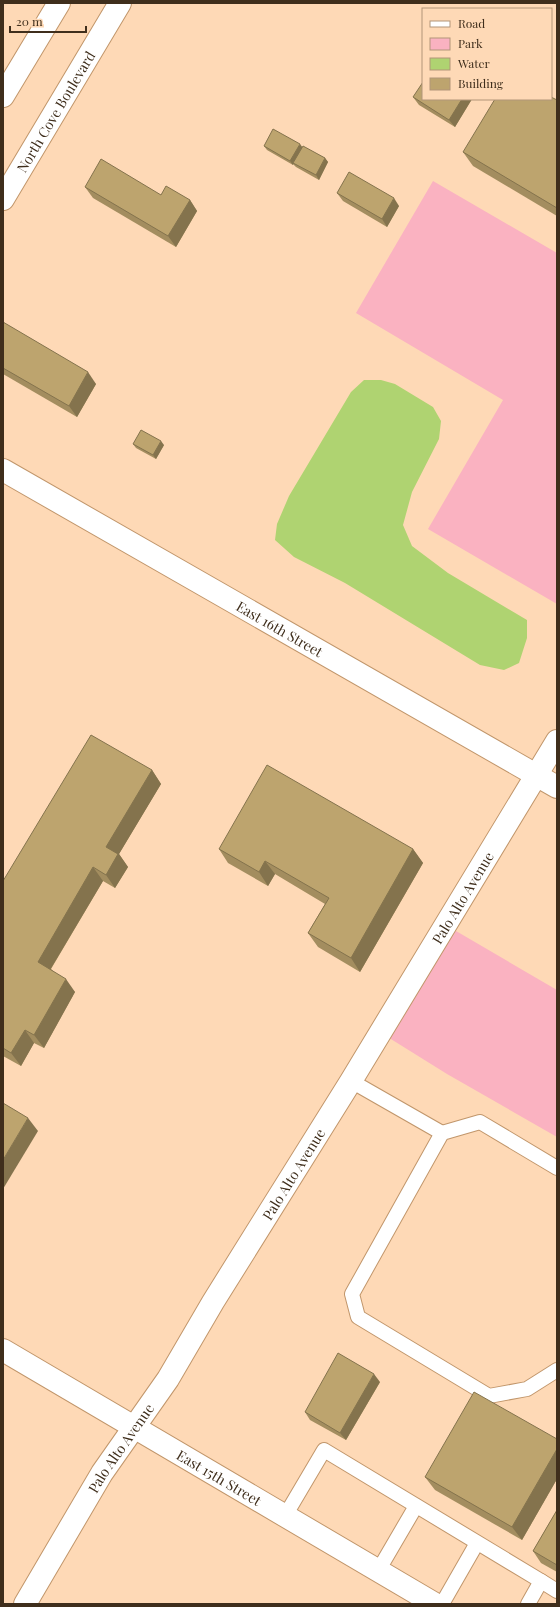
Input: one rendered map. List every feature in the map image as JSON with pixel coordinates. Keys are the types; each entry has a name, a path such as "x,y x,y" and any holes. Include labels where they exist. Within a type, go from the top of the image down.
{"street":[{"path":"3,96 59,3"},
{"name":"North Cove Boulevard","path":"3,199 120,3"},
{"name":"East 16th Street","path":"3,470 557,787"},
{"name":"Palo Alto Avenue","path":"25,1604 102,1473 168,1378 213,1302 351,1081 557,741"},
{"name":"East 15th Street","path":"3,1350 435,1604"}],"lane":[{"path":"351,1081 442,1133"},
{"path":"557,1168 480,1122 442,1133 352,1294 358,1317 489,1396 527,1389 557,1370"},
{"path":"285,1516 324,1450 557,1591"},
{"path":"378,1571 416,1506"},
{"path":"442,1604 478,1543"},
{"path":"528,1604 541,1581"}],"green space":[{"path":"433,181 557,253 557,604 428,529 503,400 356,313"},
{"path":"456,931 557,990 557,1137 447,1074 386,1036"}],"water":[{"path":"364,380 381,380 395,384 433,407 441,421 439,439 412,492 403,525 412,546 448,573 527,620 527,638 519,663 504,670 480,665 345,583 294,557 275,540 277,524 289,496 351,392"}],"building":[{"path":"422,84 422,100 461,100 449,120 413,97"},
{"path":"552,98 557,100 557,208 463,152 494,100 552,100"},
{"path":"273,129 300,144 290,161 264,146"},
{"path":"303,146 325,158 316,175 293,163"},
{"path":"101,159 161,195 166,186 190,200 168,236 85,187"},
{"path":"349,172 394,198 382,219 337,193"},
{"path":"3,322 88,372 69,406 3,368"},
{"path":"141,430 161,441 153,455 133,444"},
{"path":"91,735 152,770 106,847 118,854 106,875 93,867 38,962 66,979 34,1035 25,1030 11,1053 3,1048 3,881"},
{"path":"267,765 413,849 351,958 308,933 329,898 265,861 259,872 219,849"},
{"path":"3,1103 28,1118 3,1160"},
{"path":"338,1353 374,1374 340,1433 305,1412"},
{"path":"474,1392 557,1439 557,1449 512,1527 425,1477"},
{"path":"557,1510 557,1565 533,1551"}]}
